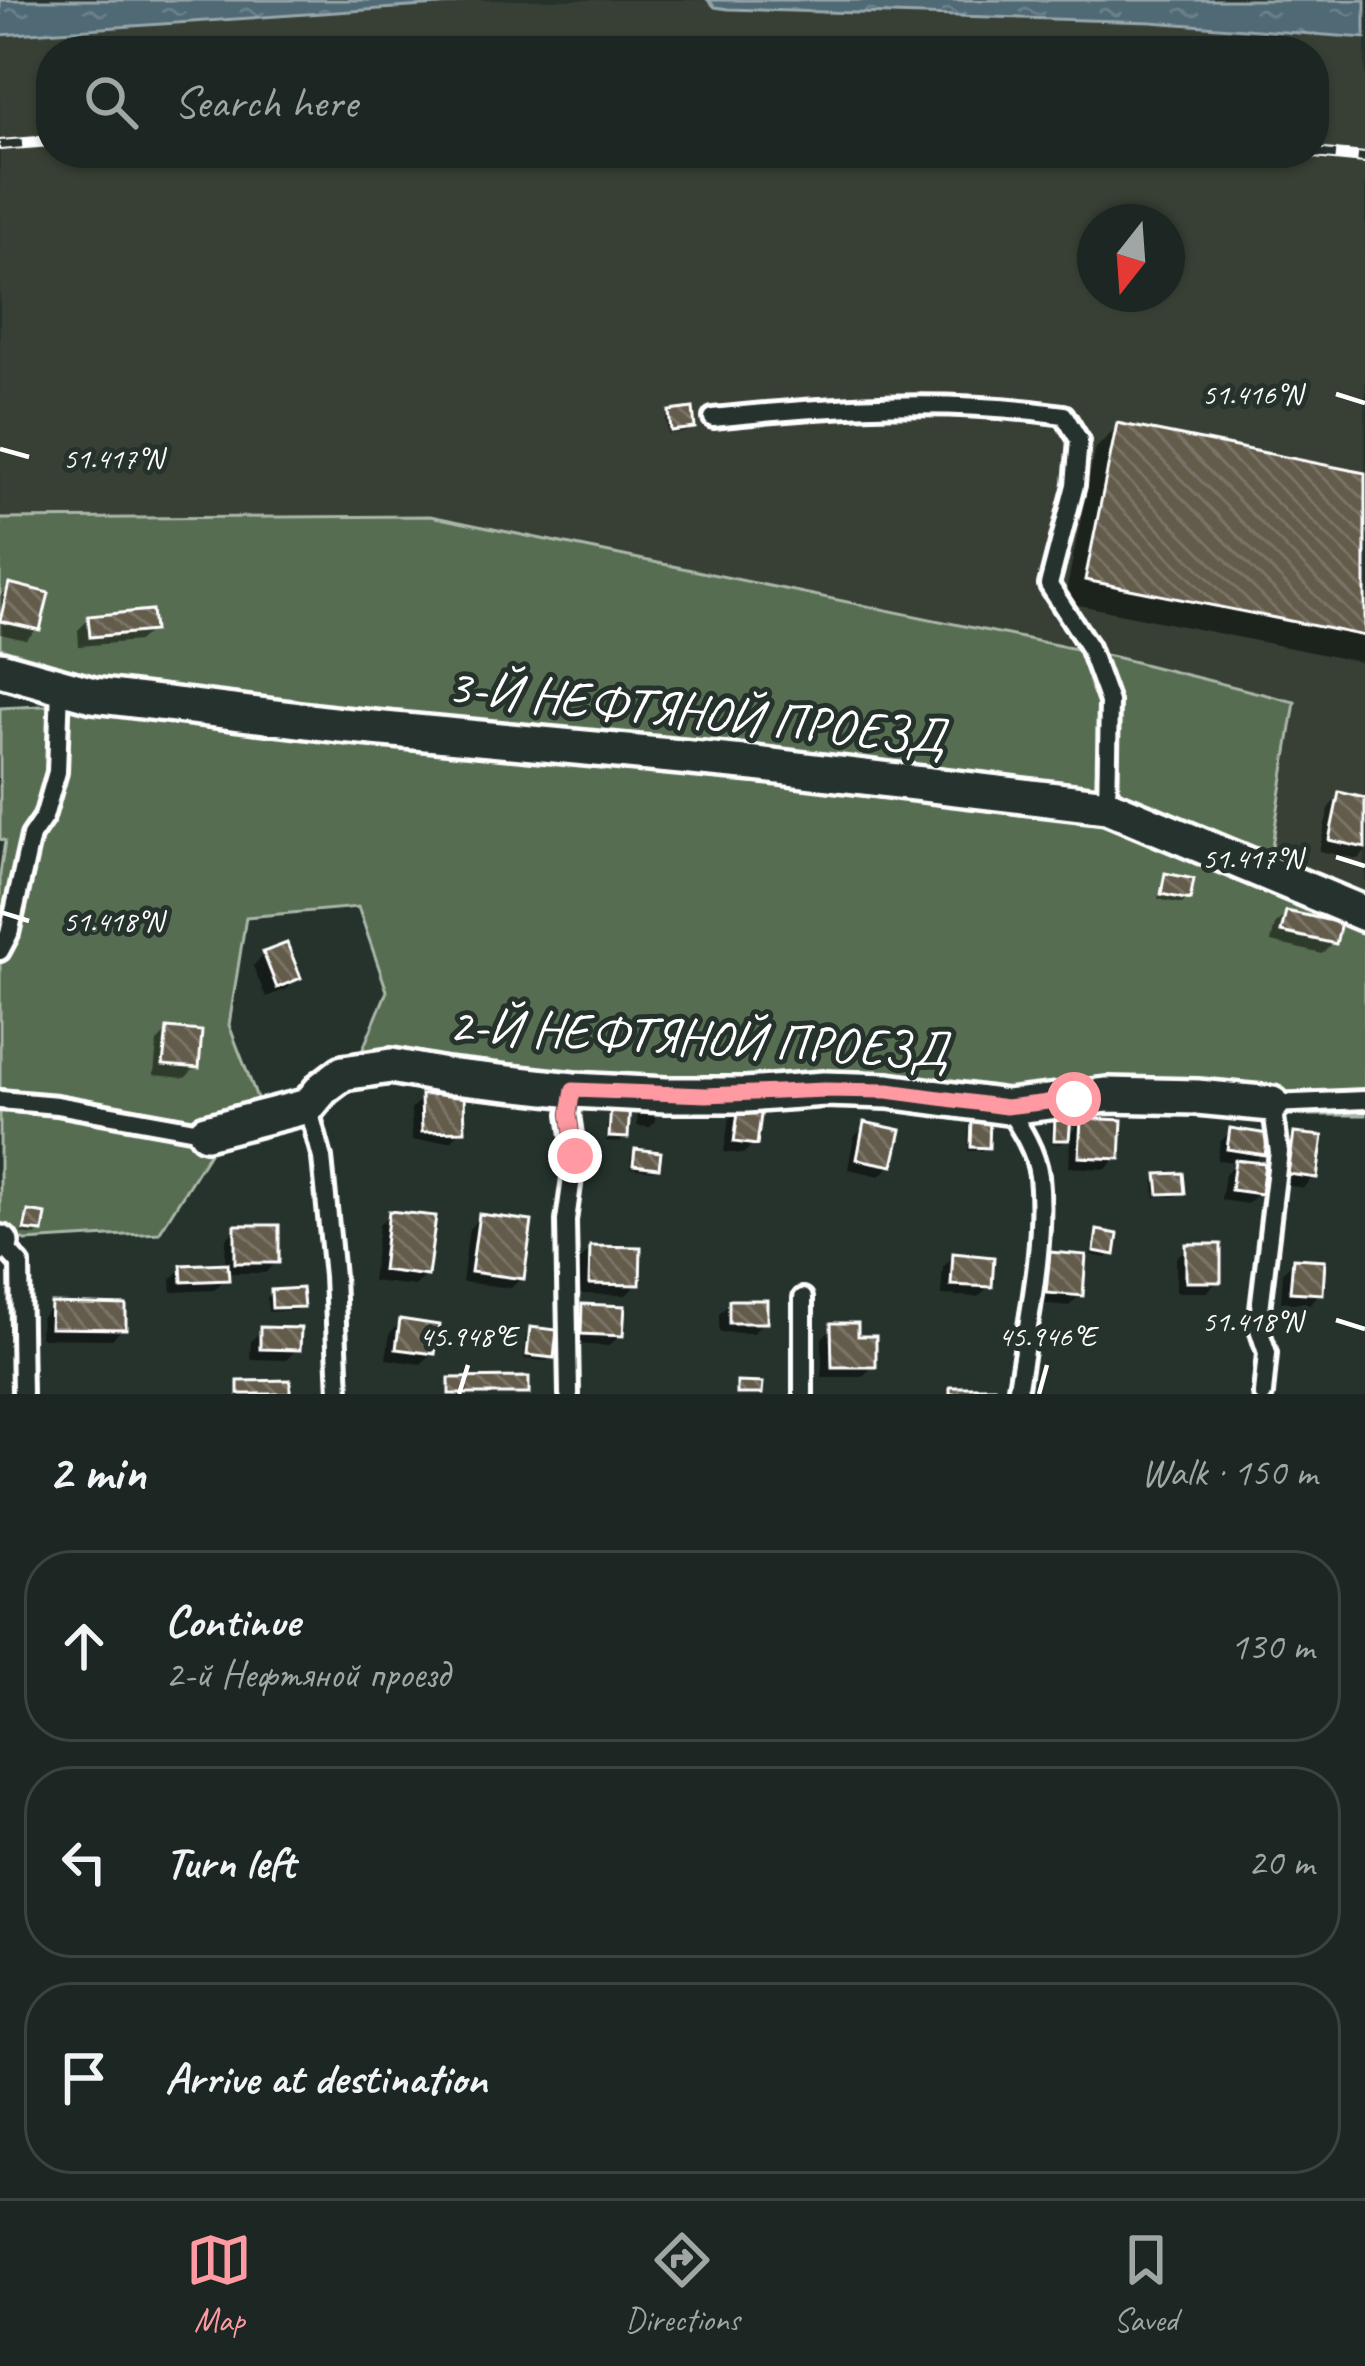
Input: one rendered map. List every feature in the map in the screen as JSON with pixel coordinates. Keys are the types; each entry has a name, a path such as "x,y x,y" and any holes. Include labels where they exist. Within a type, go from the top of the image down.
{"street":[{"name":"3-Й НЕФТЯНОЙ ПРОЕЗД","path":"0,669 93,695 340,725 732,761 1108,806 1365,914"},
{"name":"2-Й НЕФТЯНОЙ ПРОЕЗД","path":"206,1132 308,1106 343,1073 391,1066 573,1090 686,1095 824,1090 888,1091 1006,1107 1107,1095 1272,1104"}],"lane":[{"path":"712,418 838,407 1005,406 1064,415 1079,440 1075,484 1049,585 1089,647 1109,702 1108,806"},
{"path":"3,939 31,836 44,817 56,772 60,686"},
{"path":"569,1394 566,1222 575,1156 569,1114 573,1090"},
{"path":"0,1100 57,1105 206,1132"},
{"path":"1263,1394 1267,1353 1258,1326 1279,1152 1272,1104 1365,1100"},
{"path":"308,1106 322,1158 339,1394"},
{"path":"1006,1107 1024,1134 1039,1172 1039,1238 1017,1394"},
{"path":"0,1243 20,1264 22,1394"},
{"path":"802,1298 803,1394"}],"shaded area":[{"path":"467,0 708,0 728,9 1151,22 1365,38 1365,899 1269,865 1295,702 1115,657 0,519 0,35"}],"green space":[{"path":"430,516 1115,657 1295,702 1269,865 1125,795 103,678 0,648 0,519"},
{"path":"84,704 1108,819 1365,924 1365,1115 346,1080 216,1142 159,1233 26,1241 0,1233 0,874 5,841 0,839 0,708","holes":["358,907 387,991 360,1056 306,1090 259,1103 229,1025 246,917"]}],"water":[{"path":"0,0 467,0 0,35"},
{"path":"708,0 1365,0 1365,38 1151,22 728,9"}],"building":[{"path":"693,408 695,428 671,431 669,411"},
{"path":"1117,423 1365,473 1365,636 1085,580"},
{"path":"9,583 49,593 40,630 0,621"},
{"path":"152,610 154,631 90,637 88,616"},
{"path":"1339,792 1365,798 1365,848 1329,840"},
{"path":"1165,873 1194,879 1190,900 1161,894"},
{"path":"1286,911 1341,923 1336,944 1281,932"},
{"path":"287,943 301,978 277,988 263,952"},
{"path":"167,1028 202,1031 199,1068 163,1065"},
{"path":"464,1094 465,1131 422,1132 421,1095"},
{"path":"611,1102 630,1103 628,1138 609,1137"},
{"path":"739,1105 762,1108 757,1145 734,1142"},
{"path":"1055,1115 1071,1115 1069,1140 1054,1140"},
{"path":"972,1117 990,1118 989,1148 971,1147"},
{"path":"1081,1118 1122,1120 1120,1159 1079,1157"},
{"path":"864,1122 901,1130 893,1166 857,1159"},
{"path":"1230,1128 1268,1134 1265,1155 1227,1149"},
{"path":"1294,1133 1323,1136 1317,1178 1288,1174"},
{"path":"635,1149 661,1152 659,1168 633,1165"},
{"path":"1235,1160 1265,1163 1261,1194 1231,1190"},
{"path":"1183,1173 1185,1193 1159,1194 1157,1174"},
{"path":"28,1211 46,1214 43,1232 24,1230"},
{"path":"389,1211 436,1216 428,1276 382,1270"},
{"path":"479,1214 532,1221 524,1279 471,1272"},
{"path":"235,1225 279,1225 279,1263 235,1263"},
{"path":"1097,1230 1118,1234 1115,1255 1094,1251"},
{"path":"1186,1244 1221,1244 1221,1282 1186,1282"},
{"path":"590,1246 641,1247 640,1285 589,1284"},
{"path":"1050,1252 1086,1255 1083,1296 1046,1293"},
{"path":"953,1253 994,1257 992,1287 951,1285"},
{"path":"1293,1258 1325,1260 1323,1294 1290,1292"},
{"path":"228,1263 229,1280 182,1282 181,1265"},
{"path":"302,1288 304,1307 272,1308 271,1290"},
{"path":"729,1300 767,1300 767,1323 729,1323"},
{"path":"51,1303 126,1305 126,1329 50,1328"},
{"path":"582,1304 625,1306 623,1336 581,1334"},
{"path":"400,1319 439,1325 435,1354 396,1349"},
{"path":"831,1323 858,1323 858,1336 876,1336 876,1367 832,1367"},
{"path":"260,1327 301,1328 300,1350 260,1349"},
{"path":"530,1327 557,1330 554,1358 527,1355"},
{"path":"529,1377 529,1394 449,1394 449,1378"},
{"path":"290,1380 290,1394 238,1394 238,1381"},
{"path":"737,1382 763,1383 762,1394 737,1394"},
{"path":"950,1387 994,1387 994,1394 950,1394"}],"railway":[{"path":"0,145 36,142"},
{"path":"1329,154 1365,158"}],"route":[{"path":"575,1156 569,1114 573,1090 666,1095 888,1091 1006,1107 1074,1099"}]}
